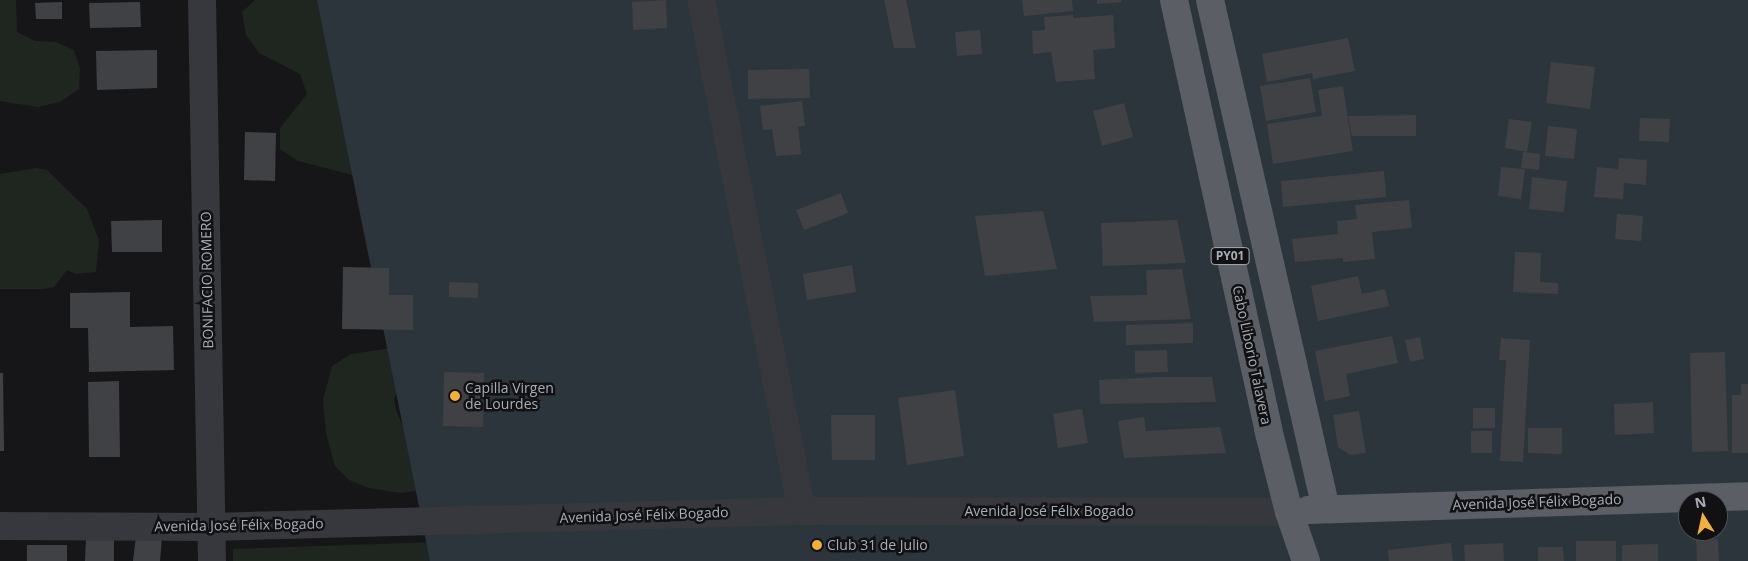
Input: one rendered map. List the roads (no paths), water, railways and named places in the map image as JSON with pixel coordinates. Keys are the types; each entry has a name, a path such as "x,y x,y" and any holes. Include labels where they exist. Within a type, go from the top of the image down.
{"highway":[{"name":"Cabo Liborio Talavera","path":"1174,0 1289,512 1306,560"},
{"name":"PY01","path":"1210,0 1326,509 1306,560"},
{"name":"Avenida José Félix Bogado","path":"1289,512 1326,509 1748,496"}],"street":[{"name":"BONIFACIO ROMERO","path":"202,0 212,561"},
{"path":"701,0 802,511"},
{"name":"Avenida José Félix Bogado","path":"0,526 211,527 802,511 1289,512"}],"place":[{"name":"Capilla Virgen de Lourdes","path":"455,396"},
{"name":"Club 31 de Julio","path":"817,545"}]}
